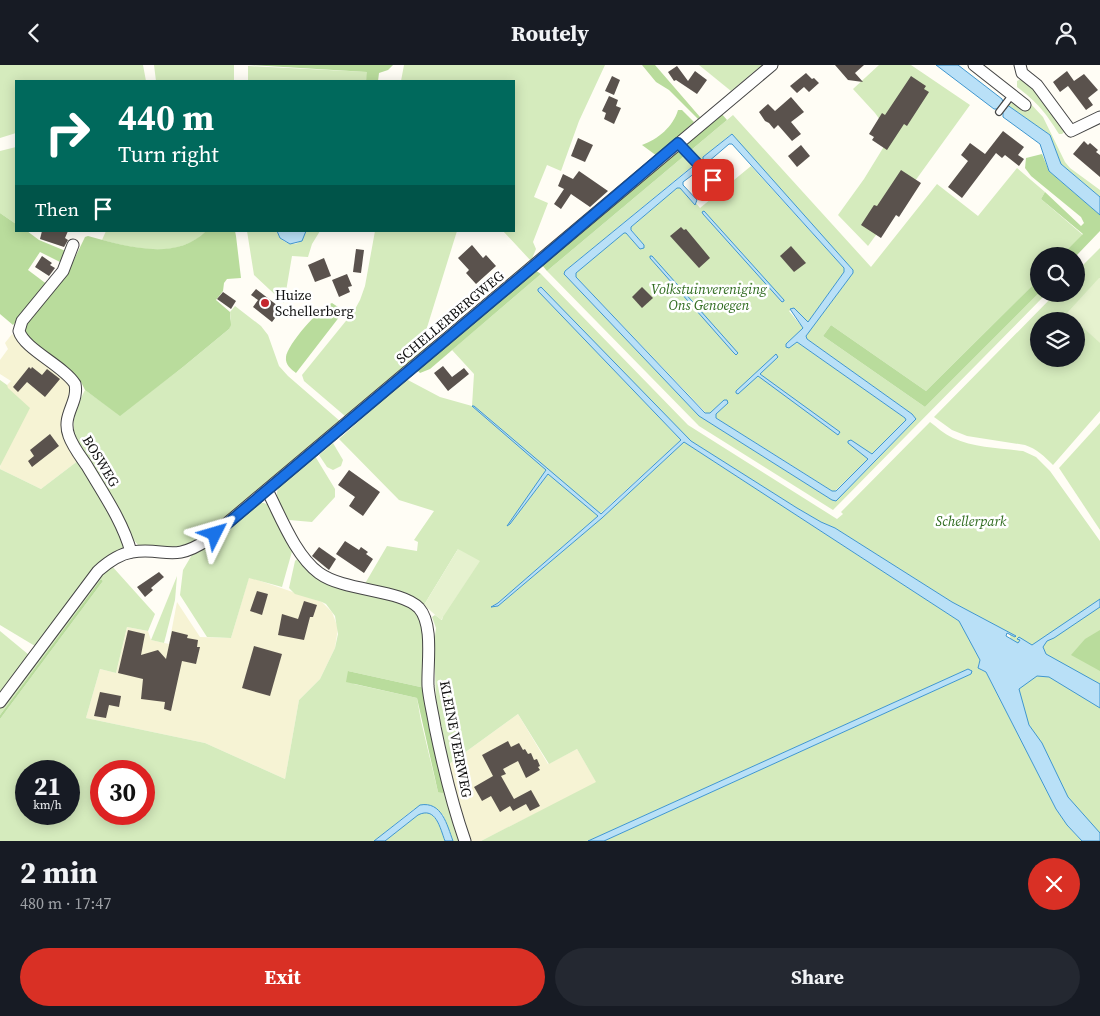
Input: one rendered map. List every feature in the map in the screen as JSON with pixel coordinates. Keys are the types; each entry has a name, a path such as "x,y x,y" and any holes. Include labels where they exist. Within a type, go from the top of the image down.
{"street":[{"name":"SCHELLERBERGWEG","path":"131,552 175,553 194,548 211,537 772,65"},
{"path":"974,65 1010,98 1026,105"},
{"path":"1020,65 1022,73 1038,85 1071,131 1100,117"},
{"name":"BOSWEG","path":"73,245 63,271 22,321 19,331 25,341 67,375 75,384 75,395 67,419 68,435 107,499 131,552"},
{"name":"KLEINE VEERWEG","path":"267,490 298,549 308,563 320,574 342,584 410,601 419,608 423,615 428,626 428,688 430,702 442,762 465,841"},
{"path":"0,702 98,571 110,561 131,552"}],"lane":[{"path":"999,113 1010,98"},
{"path":"678,143 713,180"}],"shaded area":[{"path":"12,334 65,377 73,390 65,416 79,460 41,489 0,469 7,385 11,381 0,374 0,360 8,349 5,343"},
{"path":"249,577 322,602 332,612 338,628 335,648 320,679 299,700 285,779 205,743 86,718 100,669 116,673 127,627 148,631 151,640 169,644 177,602 200,637 231,638"},
{"path":"518,714 548,764 577,749 597,783 481,841 468,841 458,808 449,764"}],"green space":[{"path":"0,65 143,65 146,80 15,80 15,133 0,138"},
{"path":"154,65 234,65 234,80 156,80"},
{"path":"248,65 393,65 388,70 379,73 378,80 366,80 367,72"},
{"path":"404,65 605,65 579,121 561,171 547,165 534,197 548,203 533,242 536,249 531,261 504,232 515,232 515,80 401,80"},
{"path":"642,65 655,65 700,117 698,119 669,90 656,82"},
{"path":"699,65 762,65 731,91"},
{"path":"879,65 911,65 970,105 868,246 838,215 864,179 891,135 875,113 853,89"},
{"path":"248,66 368,72 366,80 248,80"},
{"path":"1021,79 1036,88 1065,131 1062,134 1059,134 1036,103 1017,87 1017,81"},
{"path":"1013,102 1029,102 1043,117 1065,162 1070,168 1100,190 1100,197 1061,164 1050,135 1008,106"},
{"path":"678,110 682,110 694,122 657,156 642,145 664,132 673,122"},
{"path":"721,113 727,120 547,271 542,265"},
{"path":"733,115 871,267 937,184 978,216 1017,168 1045,192 1041,199 1083,235 1070,247 1030,247 1030,288 926,391 831,325 823,336 925,407 1030,302 1038,302 833,510 699,426 547,271","holes":["730,135 853,270 853,273 806,336 807,339 912,414 916,419 836,501 699,416 564,274 565,271 690,168 693,169 704,160 703,157"]},
{"path":"15,147 15,223 0,213 0,151"},
{"path":"1042,154 1049,171 1100,215 1100,231 1085,247 1070,247 1083,234 1041,199 1045,192 1081,226 1084,223 1081,217 1031,176 1025,168 1026,158"},
{"name":"Volkstuinvereniging Ons Genoegen","path":"751,166 844,268 844,272 808,322 794,308 789,311 803,328 789,348 797,342 906,420 834,492 716,418 716,414 728,403 724,400 710,413 706,413 576,277 575,273 624,233 640,249 644,248 644,245 630,228 677,188 680,188 700,208"},
{"path":"0,213 15,223 15,232 28,232 39,240 68,252 63,261 60,262 40,252 28,270 48,285 13,325 0,314"},
{"path":"106,232 205,232 195,240 170,249 143,248 102,240"},
{"path":"205,232 235,232 241,278 227,279 224,283 223,291 216,300 230,312 231,325 229,329 183,367 120,416 85,390 81,382 27,337 21,325 69,270 85,237 88,236 118,244 150,249 165,249 194,241"},
{"path":"247,232 277,232 283,240 291,244 298,243 305,232 319,232 312,244 308,257 292,256 284,303 254,275"},
{"path":"375,232 457,232 425,334 432,346 352,415 345,416 304,381 302,375 354,311 365,286"},
{"path":"1100,248 1100,411 1053,465 1040,453 1025,445 967,436 952,430 934,417 1030,319 1030,367 1085,367 1085,312 1037,312 1047,302 1085,302 1085,263"},
{"path":"535,270 541,274 430,369 420,373 417,370"},
{"name":"Schellerpark","path":"541,274 688,425 837,519 843,514 841,512 930,422 947,435 970,444 1023,451 1036,457 1050,471 1100,541 1100,841 1088,841 1013,693 1010,633 952,602 835,528 797,508 691,441 538,289 681,440 600,514 472,406 474,374 452,350"},
{"path":"1100,278 1100,343 1085,329 1085,312 1068,312 1077,302 1085,302 1085,293"},
{"path":"1030,288 1030,302 925,407 823,336 831,325 926,391"},
{"path":"332,303 341,309 340,316 296,373 286,362 288,351 312,319"},
{"path":"235,306 261,326 268,335 279,366 288,376 341,422 203,537 187,544 172,547 139,546 127,529 112,496 79,446 74,430 74,420 78,404 85,390 120,415 229,329 230,312"},
{"path":"406,379 440,397 472,406 546,469 510,524 550,473 598,516 492,607 498,606 602,518 684,442 959,621 980,660 978,666 986,672 1056,809 1067,825 1082,841 604,841 971,674 968,669 588,841 481,841 596,782 577,749 549,764 518,714 449,764 436,703 434,644 436,628 432,617 435,615 442,620 458,549 424,605 363,587 387,546 417,551 418,542 414,540 434,511 399,500 339,439"},
{"path":"0,380 30,408 0,466"},
{"path":"1100,423 1100,530 1059,468"},
{"path":"333,443 343,460 341,466 333,470 327,467 319,455"},
{"path":"315,456 335,489 335,497 312,522 289,520 279,502 278,490 286,479"},
{"path":"79,460 124,540 123,548 106,557 35,646 0,625 0,469 41,489"},
{"path":"258,503 269,505 293,548 282,587 249,578 231,638 207,637 180,595 183,570 193,553"},
{"path":"458,549 480,561 441,620 424,605"},
{"path":"297,559 407,606 417,614 423,626 425,688 348,671 354,684 417,698 438,792 445,791 460,841 453,841 443,815 428,805 414,809 374,841 0,841 0,719 103,581 101,579 0,715 0,707 99,575 111,565 155,614 148,631 127,627 116,673 100,669 86,718 205,743 285,779 299,700 320,679 335,648 338,634 335,616 326,604 295,594 289,588"},
{"path":"177,576 175,600 164,643 151,640"},
{"path":"101,579 103,581 0,719 0,715"},
{"path":"1100,630 1100,671 1071,655 1085,639"},
{"path":"0,631 29,655 0,695"},
{"path":"348,671 425,688 445,791 443,793 438,792 417,698 346,682"},
{"path":"424,812 429,813 436,819 445,841 385,841 418,815"}],"water":[{"path":"936,65 958,65 1002,99 1003,102 1050,135 1061,164 1100,197 1100,215 1049,171 1040,144 1003,117 1003,113 998,109 994,109"},
{"path":"732,134 853,270 853,273 806,336 807,339 912,414 916,419 836,501 699,416 564,274 565,271 692,167 695,173 683,182 683,185 697,200 695,205 680,188 677,188 631,227 631,230 644,245 644,248 640,249 624,233 576,273 576,277 705,413 710,413 724,400 727,400 728,403 716,414 716,418 832,491 836,491 868,459 848,441 851,440 872,454 906,420 797,342 789,348 786,347 786,344 803,328 790,309 794,308 808,322 844,272 844,268 732,144 729,144 708,162 703,159 703,157"},
{"path":"704,211 784,301 782,302 703,214 702,212"},
{"path":"277,232 306,232 302,241 290,244 280,238"},
{"path":"650,256 738,353 736,355 650,258"},
{"path":"541,287 691,441 797,508 835,528 952,602 1016,636 1007,633 1006,636 1018,643 1020,640 1017,639 1019,637 1032,645 1100,599 1100,607 1047,641 1043,647 1046,654 1100,684 1100,708 1049,677 1037,676 1019,689 1029,725 1042,743 1068,797 1100,833 1100,841 1082,841 1067,825 1056,809 986,672 978,668 980,660 959,621 684,442 602,518 498,606 491,607 598,516 548,474 507,526 546,470 472,406 601,514 681,440 538,291"},
{"path":"776,354 778,357 760,374 840,432 838,435 758,376 738,394 736,393"},
{"path":"968,669 972,671 971,674 604,841 588,841"},
{"path":"420,805 427,805 439,810 443,815 453,841 445,841 439,825 433,816 429,813 424,813 418,815 385,841 374,841"}],"building":[{"path":"835,65 864,65 855,73 863,82 848,80"},
{"path":"677,66 688,81 695,71 707,80 697,94 676,80 674,81 668,72"},
{"path":"1067,71 1074,81 1084,74 1098,90 1088,98 1093,105 1086,110 1068,86 1060,92 1053,82"},
{"path":"806,73 819,83 809,92 804,87 797,93 790,86"},
{"path":"612,76 620,80 614,95 605,91"},
{"path":"911,76 926,86 924,89 929,92 907,126 904,124 887,150 872,140 874,137 869,134 882,113 885,115"},
{"path":"609,96 618,100 616,106 621,108 614,124 604,119 606,113 602,111"},
{"path":"791,97 804,112 791,122 801,134 792,141 778,125 774,129 759,112 768,104 775,111"},
{"path":"1003,131 1024,147 1018,155 1024,159 1019,166 1005,155 1002,158 996,153 962,198 948,187 968,161 961,155 970,143 985,154"},
{"path":"578,138 593,145 585,162 571,156"},
{"path":"1084,141 1088,145 1090,143 1098,150 1096,152 1100,155 1100,177 1073,154"},
{"path":"801,145 810,156 797,167 788,156"},
{"path":"901,170 921,183 899,217 896,215 881,238 861,225 874,205 877,206"},
{"path":"579,171 608,191 590,207 571,194 561,209 554,204 564,189 558,186 563,174 573,179"},
{"path":"681,227 684,230 686,229 710,258 699,268 670,236"},
{"path":"42,232 68,232 65,238 68,240 64,247 40,239"},
{"path":"472,245 483,258 486,255 496,266 476,284 466,273 469,270 458,258"},
{"path":"791,246 806,263 794,272 780,256"},
{"path":"356,249 364,250 361,273 353,272"},
{"path":"42,256 52,263 50,265 55,268 49,276 35,267"},
{"path":"324,258 331,276 315,282 308,265"},
{"path":"347,274 352,286 348,287 350,292 339,297 332,280"},
{"path":"642,287 653,298 642,308 632,297"},
{"name":"Huize Schellerberg","path":"256,289 282,309 272,322 253,307 258,300 251,295"},
{"path":"223,292 236,301 231,309 217,299"},
{"path":"443,366 452,377 464,368 469,374 448,391 434,373"},
{"path":"29,367 31,369 32,367 42,375 47,369 60,379 45,397 27,382 18,392 13,387"},
{"path":"50,434 59,446 32,467 28,461 34,456 30,450"},
{"path":"349,470 380,492 363,516 349,506 355,497 338,485"},
{"path":"345,541 359,550 361,547 373,559 364,573 336,554"},
{"path":"319,547 336,559 329,570 312,556"},
{"path":"159,572 164,577 151,588 153,590 145,597 137,587"},
{"path":"257,591 268,594 262,615 250,611"},
{"path":"304,601 317,605 313,617 310,617 304,640 278,635 282,614 298,619"},
{"path":"128,630 145,634 141,655 158,650 166,659 172,631 188,635 187,638 198,640 197,647 200,647 196,664 182,661 171,711 164,709 165,702 141,699 143,679 118,673"},
{"path":"254,646 282,654 270,696 242,688"},
{"path":"100,692 121,696 119,707 109,705 106,718 94,716"},
{"path":"508,741 511,747 519,743 523,750 525,749 528,754 531,753 534,760 537,759 540,766 538,767 540,770 526,778 518,761 503,769 506,774 501,776 514,799 531,790 540,806 530,811 526,804 513,811 510,806 500,812 491,796 482,801 474,787 493,776 482,755"}],"place":[{"name":"Huize Schellerberg","path":"265,303"}],"route":[{"path":"215,534 678,143 713,180"}]}
